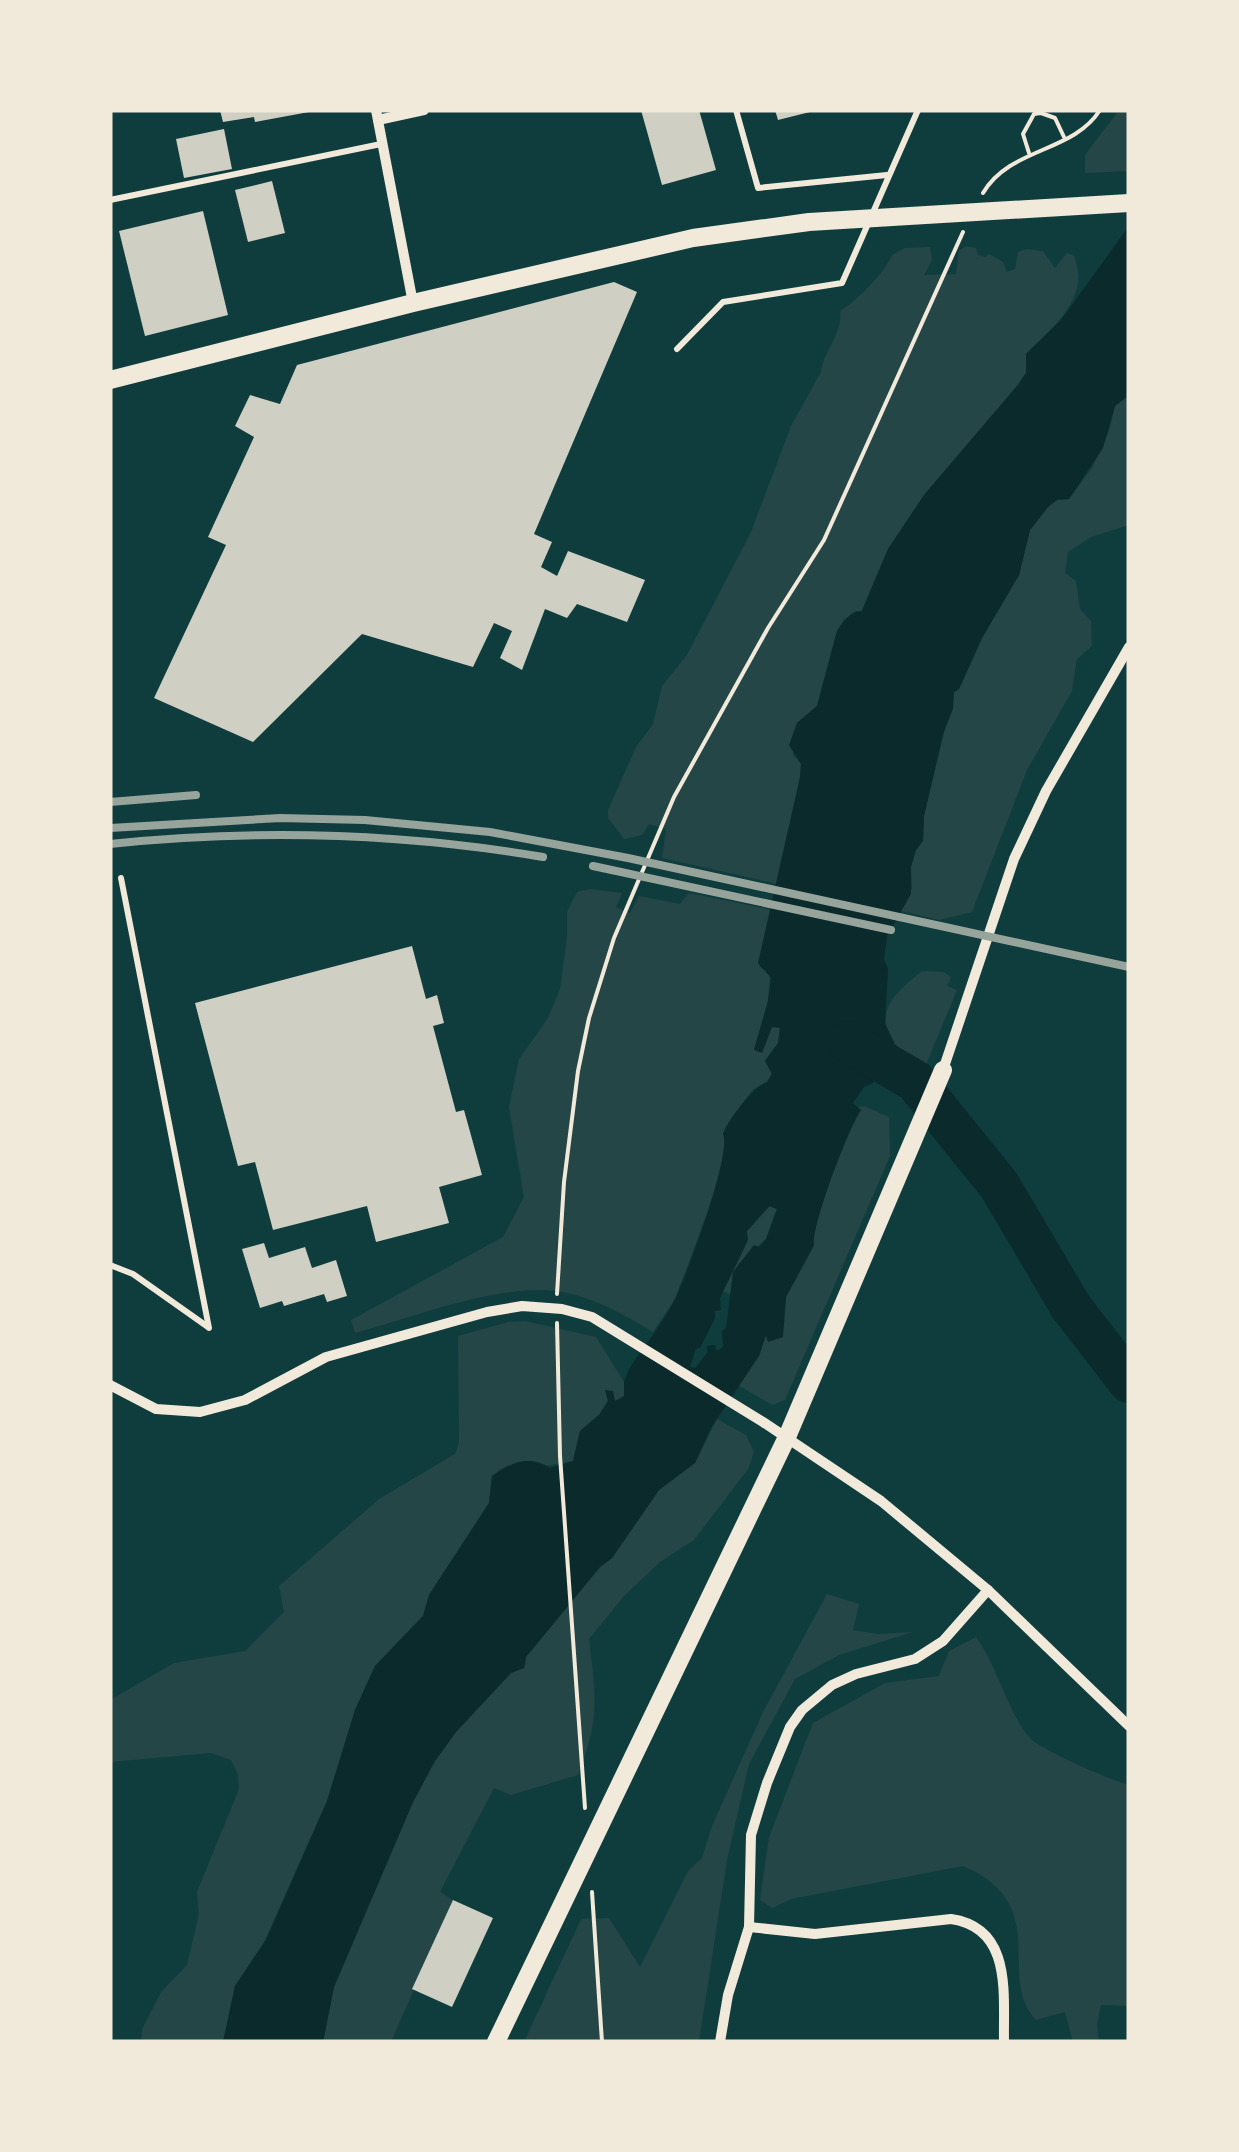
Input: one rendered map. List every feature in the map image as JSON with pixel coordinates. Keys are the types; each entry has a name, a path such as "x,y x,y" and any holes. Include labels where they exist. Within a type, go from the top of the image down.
{"street":[{"path":"413,303 377,115 424,110"},
{"path":"110,380 595,259 750,228 1129,203"},
{"path":"496,2042 787,1437 942,1070 1014,859 1046,792 1129,646"},
{"path":"110,1385 156,1409 200,1412 245,1400 326,1357 500,1308 562,1310 603,1322 764,1422 881,1501 988,1590 1129,1726"},
{"path":"720,2042 728,1995 749,1927 751,1835 780,1747 796,1718 832,1686 856,1674 915,1660 943,1641 988,1590"},
{"path":"749,1927 815,1934 951,1919 971,1922 986,1932 1000,1962 1004,2042"}],"lane":[{"path":"736,110 758,188 889,175"},
{"path":"676,349 723,302 842,283 918,110"},
{"path":"110,200 381,144"},
{"path":"110,1265 132,1274 209,1328 121,878"}],"path":[{"path":"978,203 1000,170 1087,127 1100,110"},
{"path":"1029,154 1024,134 1034,114 1048,113 1055,118 1064,138"},
{"path":"557,1299 578,1071 596,991 624,912 674,797 768,628 824,540 964,230"},
{"path":"557,1318 560,1456 586,1814"},
{"path":"592,1893 602,2042"}],"shaded area":[{"path":"1119,110 1129,110 1129,171 1085,173 1085,155"},
{"path":"1129,226 1129,395 1115,406 1103,448 1069,499 1057,500 1048,507 1030,530 1019,575 954,692 953,709 943,734 924,816 923,841 911,867 911,894 887,936 885,1024 894,1042 873,1083 864,1087 853,1103 861,1110 832,1177 814,1245 786,1297 783,1337 768,1342 766,1335 759,1356 711,1428 695,1463 659,1490 612,1558 600,1567 526,1657 524,1668 511,1673 456,1732 435,1761 413,1802 334,1987 323,2042 223,2042 235,1986 266,1940 327,1801 355,1710 375,1666 423,1616 429,1595 489,1503 492,1476 520,1462 550,1468 573,1461 580,1431 608,1401 605,1390 613,1391 615,1401 624,1396 629,1369 676,1297 715,1187 723,1134 742,1104 772,1074 765,1061 778,1043 780,1028 772,1027 762,1053 754,1050 771,978 758,963 800,777 801,764 789,745 797,723 817,706 837,631 850,615 862,611 888,549 924,495 1017,386 1026,373 1026,354 1061,320","holes":["769,1206 777,1209 766,1239 759,1247 754,1245 733,1272 726,1328 722,1331 723,1347 717,1351 715,1345 707,1346 707,1353 695,1368 690,1367 715,1311 721,1310 720,1298 748,1240 747,1231"]},
{"path":"966,246 976,248 978,255 989,254 1003,262 1007,272 1015,269 1018,252 1027,249 1043,251 1055,268 1067,253 1074,256 1077,285 1066,311 1026,354 1026,373 1017,386 924,495 888,549 861,612 856,611 844,620 837,631 817,706 797,723 793,755 801,764 800,778 778,884 662,858 666,829 649,824 642,835 624,839 608,818 608,810 636,747 653,724 662,686 687,655 751,532 791,426 821,372 839,327 840,311 870,285 892,255 905,248 930,247 932,260 924,275 956,274 959,251"},
{"path":"1129,395 1129,525 1091,537 1068,552 1065,573 1076,581 1080,609 1091,621 1092,646 1077,659 1072,691 1027,770 972,912 939,920 901,911 912,888 911,867 923,841 924,816 954,692 1019,575 1030,530 1056,500 1069,499 1092,468 1109,431 1115,406"},
{"path":"589,889 622,893 616,907 630,913 639,896 680,904 689,893 772,910 758,963 770,973 768,1001 754,1050 763,1045 772,1027 781,1027 778,1043 765,1061 772,1073 767,1082 753,1089 733,1118 718,1184 675,1299 653,1332 583,1297 537,1290 469,1300 355,1333 351,1320 503,1237 524,1197 509,1107 519,1059 548,1018 560,989 567,912 577,892"},
{"path":"922,971 944,972 951,977 947,986 957,990 923,1072 901,1052 886,1021 896,994"},
{"path":"864,1106 889,1117 890,1156 785,1400 772,1405 738,1385 759,1356 766,1335 768,1341 782,1337 786,1297 814,1246 832,1177 861,1111 856,1108"},
{"path":"770,1206 777,1208 766,1239 738,1264 732,1295 723,1291 745,1246 747,1231"},
{"path":"525,1321 596,1337 624,1382 624,1396 608,1401 580,1431 573,1461 492,1476 489,1503 429,1595 423,1616 375,1666 355,1710 327,1801 265,1940 235,1986 223,2042 141,2042 142,2029 161,1992 187,1965 199,1914 197,1892 239,1789 238,1774 231,1760 211,1753 110,1762 110,1700 174,1663 245,1651 284,1612 279,1586 379,1499 455,1454 459,1443 458,1336"},
{"path":"717,1419 746,1435 754,1452 748,1469 694,1540 660,1562 624,1596 589,1639 594,1708 590,1738 578,1775 511,1795 494,1788 440,1892 453,1900 391,2042 323,2042 334,1987 413,1802 435,1761 456,1732 511,1673 525,1665 526,1657 600,1567 612,1558 659,1490 695,1463"},
{"path":"827,1594 859,1604 853,1630 878,1634 913,1632 839,1655 795,1679 749,1764 727,1860 699,2042 524,2042 581,1919 609,1918 640,1967 688,1871 702,1858 712,1826 763,1712"},
{"path":"976,1637 1016,1718 1031,1739 1078,1765 1129,1785 1129,2006 1101,2005 1099,2042 1073,2042 1065,2012 1036,2020 1025,2003 1020,1983 1015,1921 1007,1900 991,1882 963,1866 791,1899 772,1908 760,1900 769,1837 813,1723 885,1683 939,1676 949,1651"}],"building":[{"path":"220,110 309,112 255,122 254,117 223,122"},
{"path":"641,110 699,110 716,170 662,185"},
{"path":"775,110 814,110 814,111 778,120"},
{"path":"224,129 232,169 184,178 176,139"},
{"path":"272,181 285,233 248,242 235,190"},
{"path":"203,211 228,315 145,336 119,231"},
{"path":"614,282 637,292 534,534 552,542 541,567 557,576 568,551 645,580 627,622 577,604 567,618 545,609 522,670 500,658 512,631 494,623 473,667 362,634 253,742 154,698 226,545 208,537 254,437 235,426 250,395 280,404 297,365"},
{"path":"412,946 426,999 437,995 444,1023 433,1026 456,1112 464,1110 482,1175 439,1187 449,1223 376,1242 367,1206 273,1230 255,1162 238,1166 195,1003"},
{"path":"264,1243 269,1258 305,1247 312,1268 336,1260 347,1296 327,1302 324,1294 284,1306 282,1301 260,1308 242,1249"},
{"path":"453,1900 493,1918 452,2007 412,1989"}],"waterway":[{"path":"848,1042 915,1081 999,1185 1071,1307 1129,1382"}],"railway":[{"path":"110,802 196,795"},
{"path":"110,828 280,818 365,820 490,832 628,858 1129,967"},
{"path":"110,844 218,836 327,836 436,843 543,857"},
{"path":"593,866 891,930"}]}
